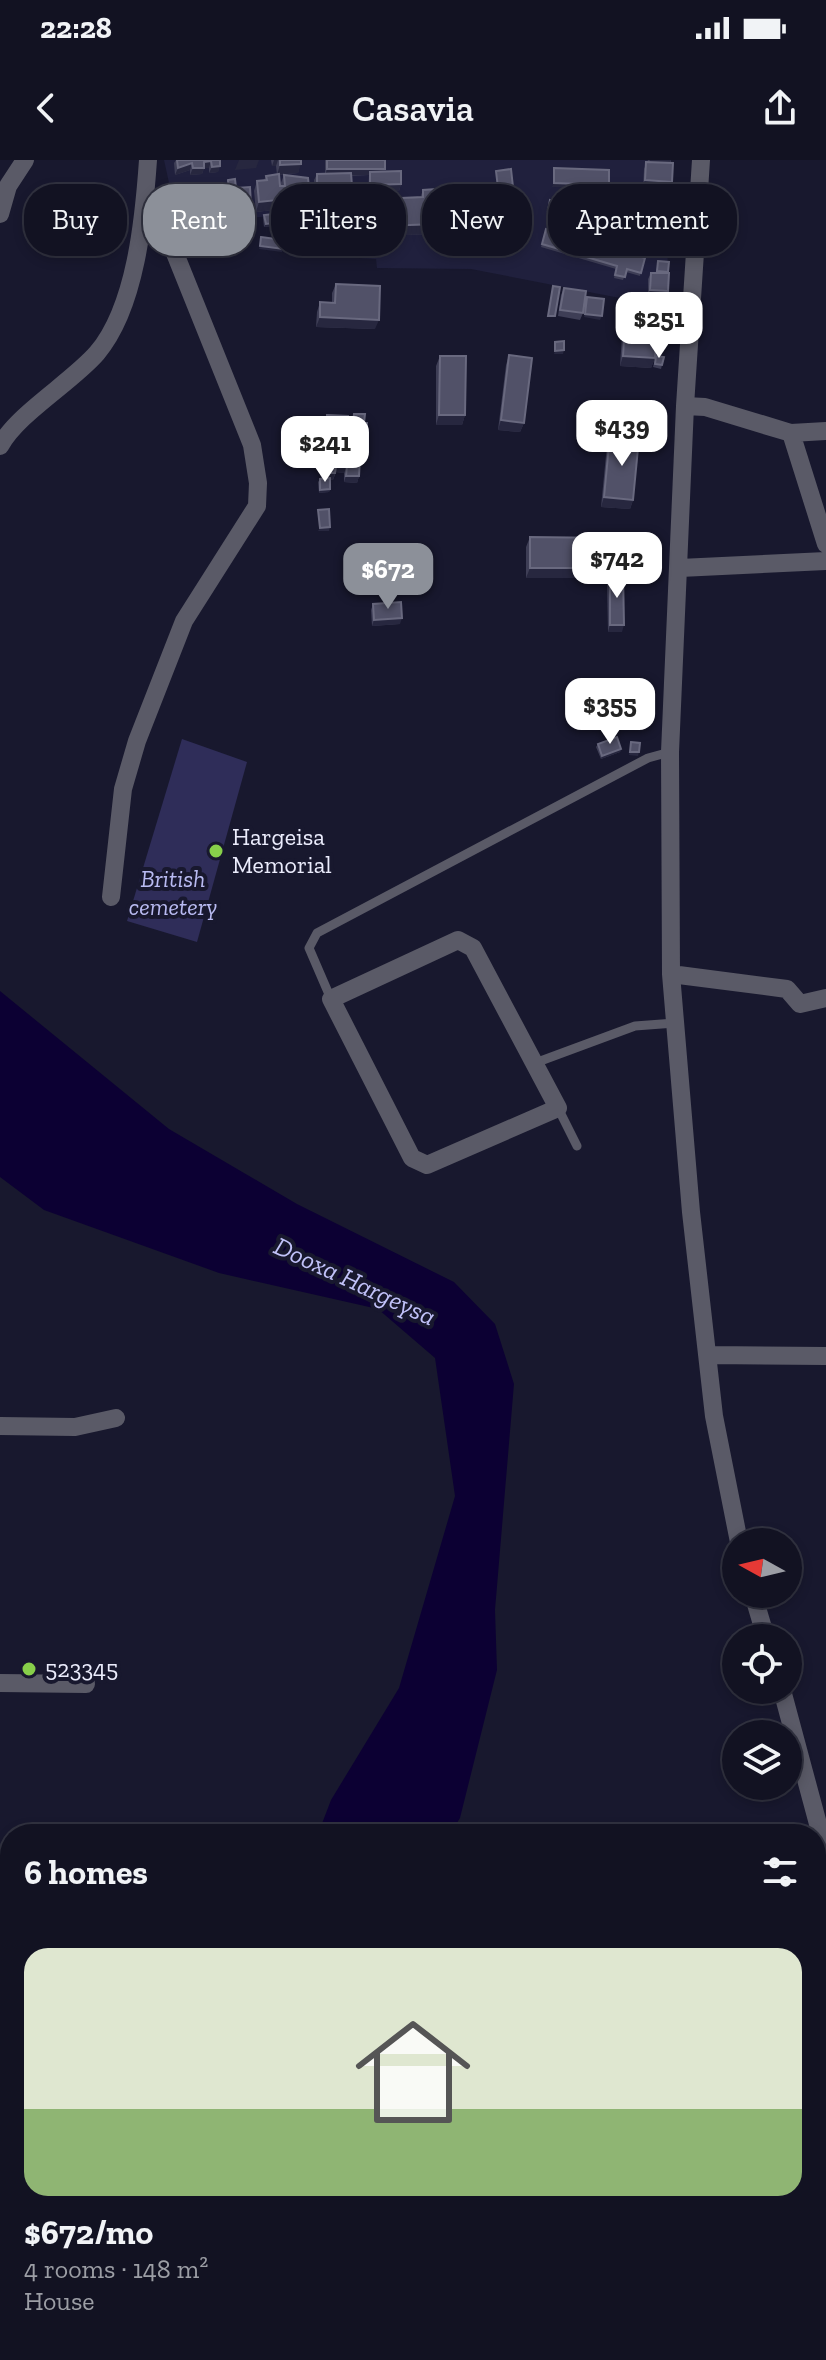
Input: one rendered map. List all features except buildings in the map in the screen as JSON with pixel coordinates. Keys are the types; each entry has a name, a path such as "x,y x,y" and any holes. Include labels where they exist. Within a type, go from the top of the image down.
{"street":[{"path":"0,214 8,186 25,160"},
{"path":"147,184 148,160"},
{"path":"701,160 685,406 670,752 671,974 714,1416 736,1528"},
{"path":"0,446 98,352 118,318 143,217"},
{"path":"111,897 123,789 137,741 184,621 257,506 258,483 252,445 176,256"},
{"path":"685,406 705,407 791,433 826,431"},
{"path":"791,433 826,544"},
{"path":"680,568 826,561"},
{"path":"450,941 466,941 473,948 558,1108 439,1162 418,1163 412,1158 331,999 450,941"},
{"path":"671,974 787,989 800,1004 826,998"},
{"path":"707,1355 826,1356"},
{"path":"0,1426 75,1427 116,1418"},
{"path":"0,1683 86,1684"},
{"path":"786,1704 818,1824"}],"lane":[{"path":"331,999 309,948 317,933 648,758 670,752"},
{"path":"535,1063 635,1026 675,1023"},
{"path":"558,1108 577,1146"}],"shaded area":[{"path":"164,160 671,160 670,184 548,184 548,256 668,256 666,307 471,269 377,268 376,259 326,256 406,256 406,184 271,184 271,216 255,218 255,184 169,184"}],"green space":[{"name":"British cemetery","path":"182,739 247,762 197,942 127,921"}],"water":[{"name":"Dooxa Hargeysa","path":"0,991 169,1129 297,1204 454,1282 495,1324 514,1384 495,1610 497,1670 456,1824 322,1824 331,1800 399,1688 455,1496 435,1358 378,1309 219,1273 44,1210 0,1177"}],"place":[{"name":"Hargeisa Memorial","path":"216,851"},
{"name":"523345","path":"29,1669"}]}
